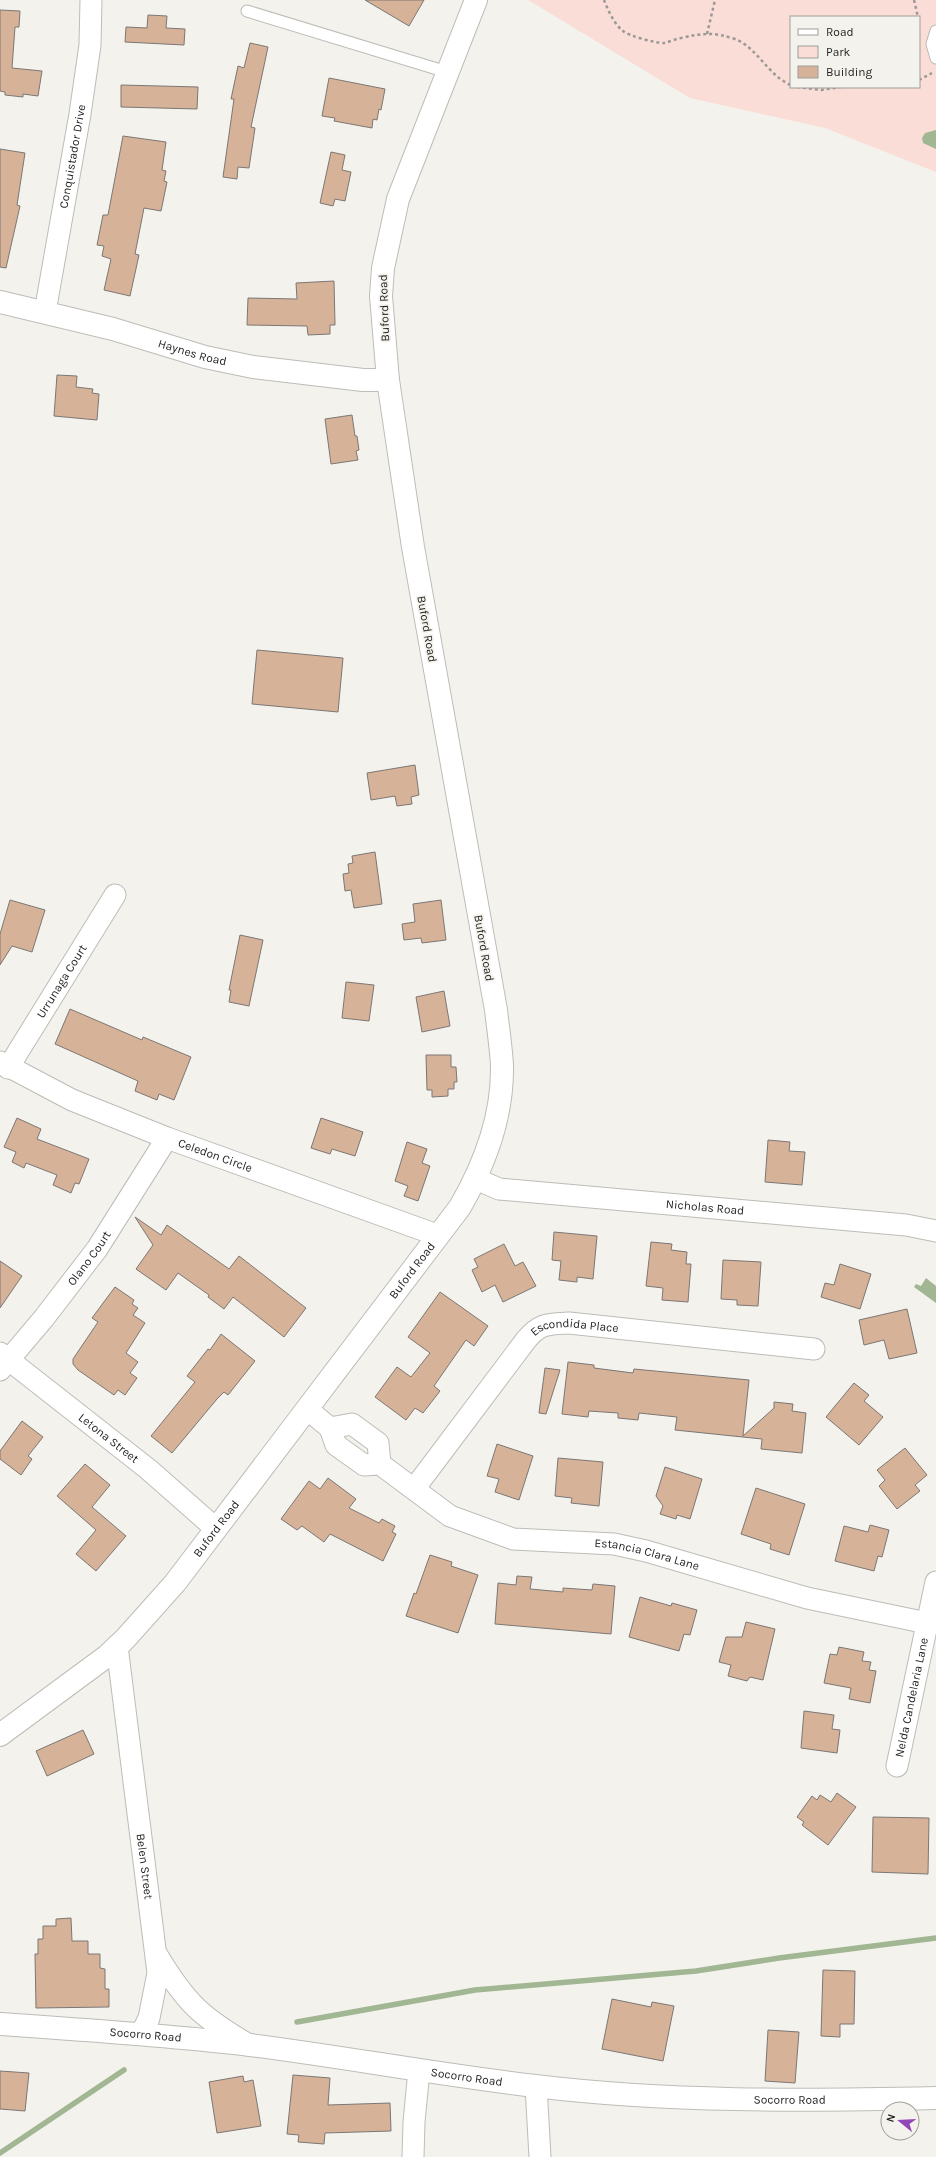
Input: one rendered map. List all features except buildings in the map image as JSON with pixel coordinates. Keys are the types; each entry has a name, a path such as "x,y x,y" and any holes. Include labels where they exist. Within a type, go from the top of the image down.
{"street":[{"name":"Conquistador Drive","path":"45,312 90,45 91,0"},
{"name":"Buford Road","path":"0,1734 85,1673 117,1646 175,1583 437,1234 460,1207 476,1179 486,1155 495,1123 500,1097 502,1065 496,1010 413,547 388,380 381,296 383,268 398,199 476,0"},
{"name":"Haynes Road","path":"0,302 113,329 205,357 253,367 363,380 388,380"},
{"name":"Urrunaga Court","path":"4,1065 115,895"},
{"name":"Celedon Circle","path":"4,1065 72,1100 167,1138 437,1234"},
{"name":"Olano Court","path":"3,1361 44,1318 97,1249 167,1138"},
{"name":"Nicholas Road","path":"476,1179 499,1188 875,1222 936,1231"},
{"name":"Escondida Place","path":"414,1489 526,1340 535,1329 549,1324 569,1323 814,1349"},
{"name":"Letona Street","path":"3,1361 148,1469 215,1528"},
{"name":"Estancia Clara Lane","path":"307,1409 330,1428 352,1424 378,1443 380,1464 450,1516 513,1539 614,1544 646,1550 807,1598 927,1623"},
{"name":"Nelda Candelaria Lane","path":"897,1766 936,1582"},
{"name":"Belen Street","path":"117,1646 156,1953 173,1982 201,2014 213,2024 249,2045"},
{"path":"141,2034 149,2018 156,1991 158,1973 156,1953"},
{"name":"Socorro Road","path":"0,2024 141,2034 249,2045 536,2086 654,2096 756,2100 936,2098"},
{"path":"413,2157 414,2122 419,2070"},
{"path":"536,2086 540,2157"}],"lane":[{"path":"247,11 447,72"},
{"path":"936,31 932,44 936,58"}],"path":[{"path":"604,0 610,14 623,31 643,39 664,43 714,33 736,40 750,48 782,81 790,85"},
{"path":"707,34 715,0"},
{"path":"914,0 918,16"},
{"path":"920,79 932,73"},
{"path":"805,88 820,90 834,88"}],"green space":[{"path":"528,0 936,0 936,172 825,128 690,98"}],"shaded area":[{"path":"936,130 936,149 923,143 922,138 925,133"},
{"path":"926,1278 936,1286 936,1303 914,1287 916,1284 921,1286"}],"waterway":[{"path":"297,2022 475,1990 696,1971 779,1958 936,1938"},
{"path":"0,2153 124,2070"}]}
